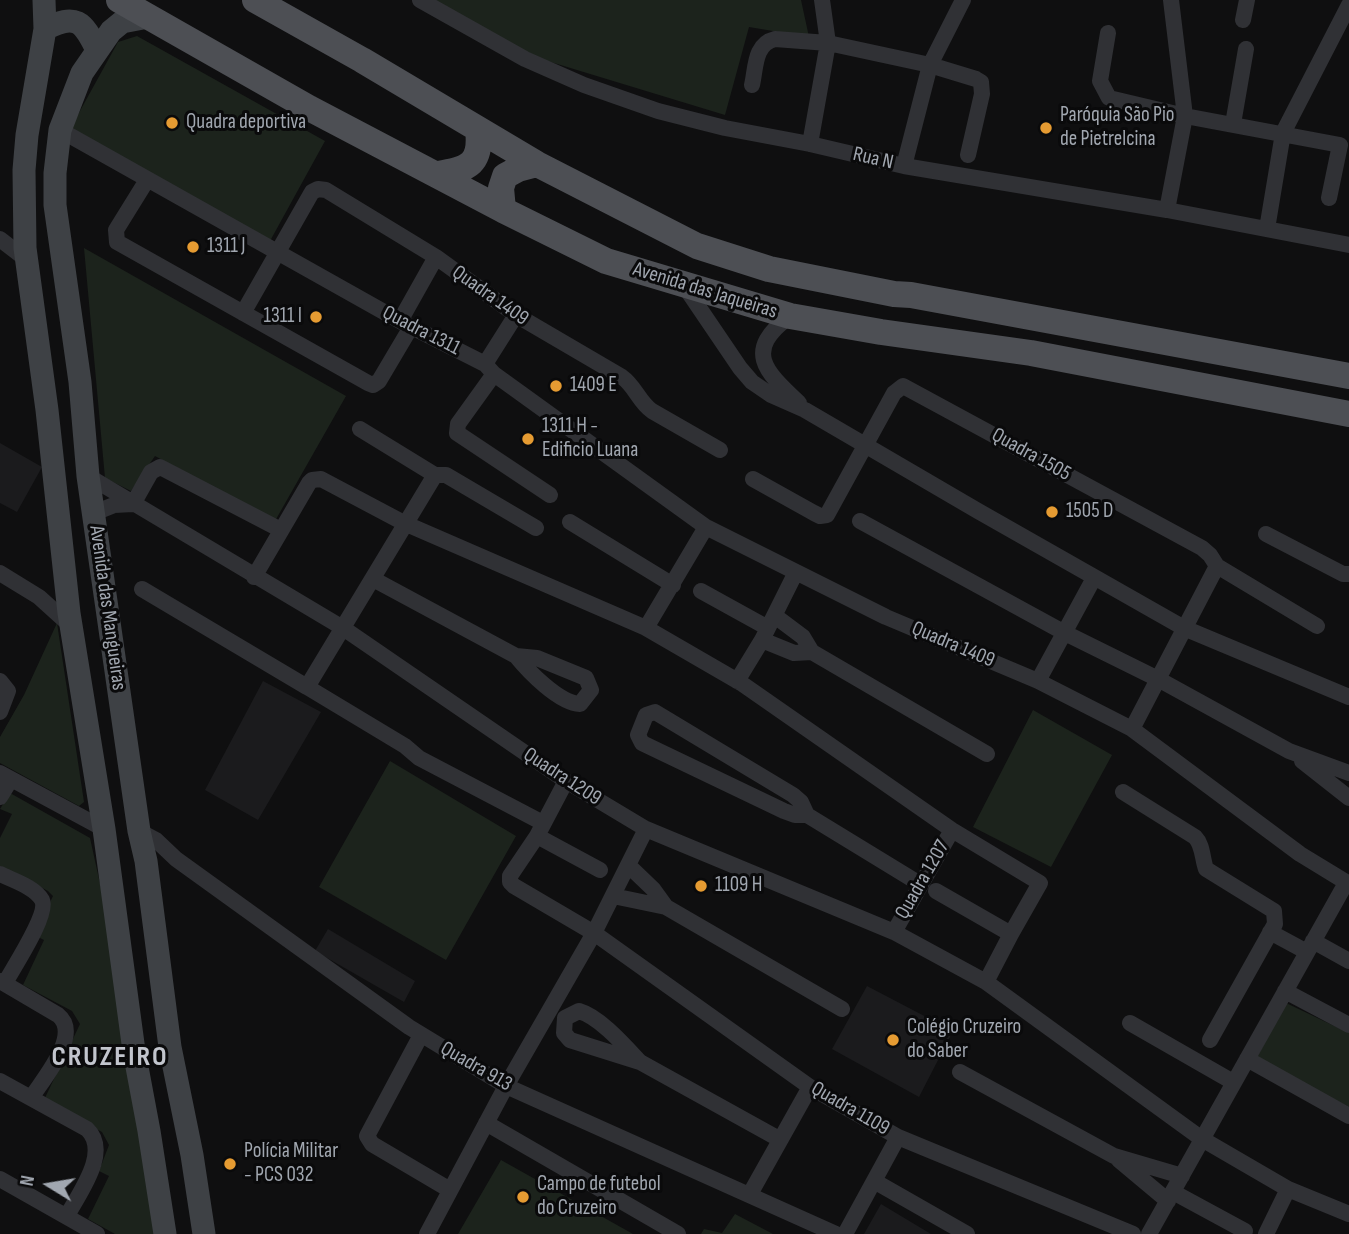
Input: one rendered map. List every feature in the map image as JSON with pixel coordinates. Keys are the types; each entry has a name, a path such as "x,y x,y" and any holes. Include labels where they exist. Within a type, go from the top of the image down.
{"main road":[{"name":"Avenida das Mangueiras","path":"44,0 45,29 27,135 24,201 27,260 39,340 67,598 164,1234"},
{"name":"Avenida das Jaqueiras","path":"119,0 309,108 606,261 790,316 1004,349 1349,414"},
{"path":"255,0 537,164"},
{"name":"Avenida das Mangueiras","path":"148,17 122,22 111,31 82,74 60,130 55,173 55,205 75,339 88,476 139,831 146,861 170,1047 192,1155 204,1234"},
{"path":"45,29 67,19 76,21 89,33 97,50"},
{"path":"438,174 462,170 476,160 480,144 478,129"},
{"path":"503,210 501,188 505,176 537,164"},
{"name":"Avenida das Jaqueiras","path":"537,164 697,246 769,269 1349,376"},
{"path":"24,201 32,198 45,199 55,205"},
{"path":"881,332 876,320 878,309 894,294"},
{"path":"1004,349 1012,342 1014,334 1015,324 1011,314"},
{"path":"39,340 56,342 75,339"},
{"path":"44,387 62,378 80,382"},
{"path":"123,717 102,724 87,733 95,738 107,736 126,740"},
{"path":"149,1131 168,1132 185,1124"},
{"path":"153,1157 173,1150 192,1155"}],"street":[{"name":"Rua N","path":"420,0 525,59 658,111 904,166 1167,210 1349,245"},
{"path":"810,144 828,43 822,0"},
{"path":"904,166 930,65 963,0"},
{"path":"1167,210 1185,116 1171,0"},
{"path":"1243,20 1247,0"},
{"path":"1267,229 1283,133 1349,5"},
{"path":"1108,33 1100,81 1109,98 1185,116 1344,145 1329,198"},
{"path":"752,85 758,52 768,41 775,39 828,43 930,65 981,82 982,94 968,155"},
{"path":"1233,124 1246,50"},
{"name":"Quadra 1311","path":"60,130 490,369 706,527"},
{"path":"147,180 116,230 117,242 373,385 379,381 436,257"},
{"name":"Quadra 1409","path":"276,251 312,192 318,189 326,190 436,257 516,316 622,377 631,383 644,406 720,450"},
{"path":"0,231 25,234"},
{"path":"0,239 27,260"},
{"path":"243,313 276,251"},
{"path":"683,284 740,368 752,382 771,395 805,410 1184,628 1349,697"},
{"path":"516,316 490,369 458,424 457,433 550,495"},
{"path":"790,316 775,327 766,339 762,354 765,366 775,380 805,410"},
{"name":"Quadra 1505","path":"753,479 820,516 827,515 894,393 903,386 908,387 1202,548 1217,566 1317,626"},
{"path":"360,429 435,475 446,475 536,528"},
{"path":"94,513 114,505 132,504 151,472 160,467 281,530"},
{"path":"307,687 435,475"},
{"name":"Quadra 1209","path":"88,476 344,628 566,781 646,829 894,932"},
{"path":"254,577 309,483 317,479 325,481 404,523 646,628 737,681 953,830"},
{"path":"860,521 1289,751 1349,773"},
{"path":"570,522 673,585"},
{"path":"646,628 706,527"},
{"name":"Quadra 1409","path":"706,527 886,617 1038,681 1132,729 1300,854 1347,884"},
{"path":"1266,534 1349,574"},
{"path":"1132,729 1217,566"},
{"path":"737,681 796,572"},
{"path":"0,573 39,597 71,626"},
{"path":"1038,681 1094,578"},
{"path":"373,579 516,656"},
{"path":"142,589 405,747 600,870"},
{"path":"701,592 768,628 803,637 812,652 987,754"},
{"path":"39,597 67,598"},
{"path":"768,628 794,653 812,652"},
{"path":"0,681 8,691 0,712"},
{"path":"807,816 801,802 793,795 655,712 646,715 638,735 642,743 784,811 807,816 920,884"},
{"path":"1289,751 1349,798"},
{"path":"0,797 6,776 104,829"},
{"name":"Quadra 1109","path":"566,781 540,830 510,876 510,882 514,886 594,933 810,1087 898,1137 1133,1234"},
{"path":"1123,792 1195,837 1201,845 1206,869 1274,911 1276,917 1270,933 1210,1040"},
{"path":"78,814 99,801"},
{"path":"427,1234 506,1086 594,933 646,829"},
{"name":"Quadra 1207","path":"953,830 1040,883 986,982 894,932 920,884 953,830"},
{"name":"Quadra 913","path":"139,831 156,840 176,859 421,1035 506,1086 835,1234"},
{"path":"146,861 176,859"},
{"path":"628,865 653,889 666,907"},
{"path":"0,874 35,892 43,906 40,919 2,982 58,1015 64,1020 66,1027 63,1048 31,1098"},
{"path":"1149,1234 1347,884"},
{"name":"Quadra 1207","path":"936,891 1011,933"},
{"path":"613,897 666,907 842,1009"},
{"path":"1270,933 1349,961"},
{"path":"986,982 1202,1139 1288,1189 1349,1214"},
{"path":"1285,991 1349,1025"},
{"path":"1130,1023 1233,1082"},
{"path":"421,1035 367,1136 372,1144 450,1191"},
{"path":"1247,1059 1349,1116"},
{"path":"640,1062 779,1139"},
{"path":"960,1072 1114,1156 1170,1197 1245,1231"},
{"path":"0,1081 87,1129 93,1135 97,1152 94,1164 67,1216"},
{"path":"750,1194 810,1087"},
{"path":"486,1123 678,1234"},
{"path":"845,1234 898,1137"},
{"path":"1114,1156 1182,1176"},
{"path":"0,1179 97,1234"},
{"path":"874,1181 967,1234"},
{"path":"1266,1234 1288,1189"}],"shaded area":[{"path":"434,0 801,0 809,37 749,27 725,115 531,56"},
{"path":"137,36 325,141 270,241 70,129 118,42"},
{"path":"84,248 346,396 275,521 155,456 131,491 105,478"},
{"path":"0,443 42,467 17,512 0,503"},
{"path":"57,623 84,802 79,806 0,763 0,737 24,695"},
{"path":"263,681 321,712 258,820 205,790"},
{"path":"1033,710 1112,755 1051,867 973,827"},
{"path":"390,761 516,836 446,960 319,887"},
{"path":"10,793 90,838 101,888 155,1234 115,1234 88,1219 109,1176 99,1171 109,1145 102,1132 44,1100 80,1024 72,1011 23,985 44,940 34,935 53,896 0,866 0,838 12,814 0,809"},
{"path":"328,929 415,981 404,1002 315,951"},
{"name":"Colégio Cruzeiro do Saber","path":"867,986 953,1031 919,1097 832,1049"},
{"path":"1286,1003 1349,1033 1349,1107 1256,1059"},
{"name":"Campo de futebol do Cruzeiro","path":"501,1160 633,1234 458,1234"},
{"path":"881,1204 931,1234 864,1234"},
{"path":"735,1214 773,1234 701,1234 704,1229 722,1233"}],"place":[{"name":"Quadra deportiva","path":"172,123"},
{"name":"Paróquia São Pio de Pietrelcina","path":"1046,128"},
{"name":"1311 J","path":"193,247"},
{"name":"1311 I","path":"316,317"},
{"name":"1409 E","path":"556,386"},
{"name":"1311 H - Edificio Luana","path":"528,439"},
{"name":"1505 D","path":"1052,512"},
{"name":"1109 H","path":"701,886"},
{"name":"Colégio Cruzeiro do Saber","path":"893,1040"},
{"name":"Polícia Militar - PCS 032","path":"230,1164"},
{"name":"Campo de futebol do Cruzeiro","path":"523,1197"}],"district":[{"name":"CRUZEIRO","path":"110,1058"}]}
